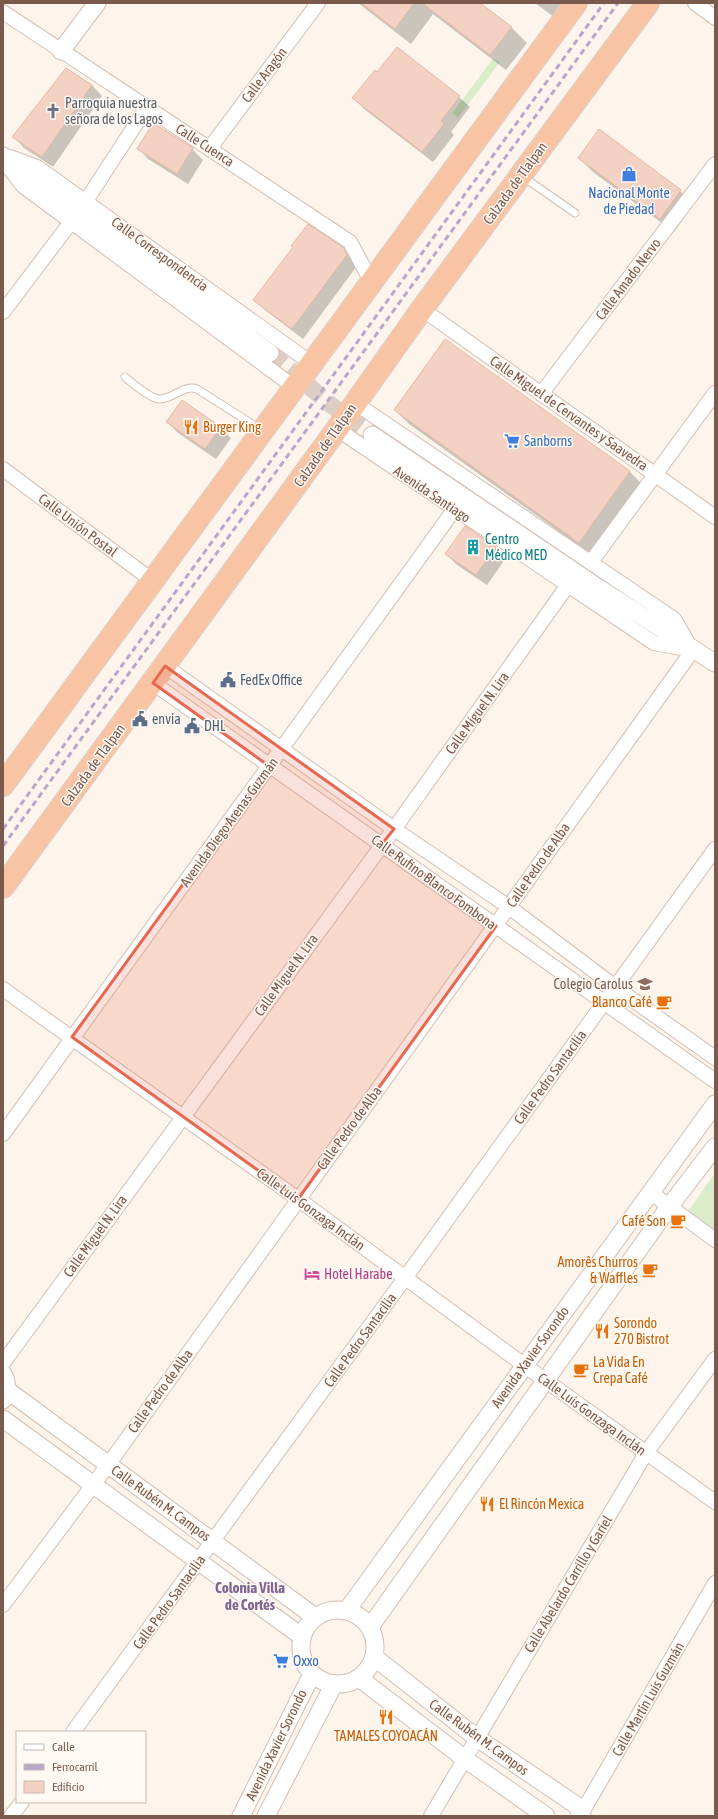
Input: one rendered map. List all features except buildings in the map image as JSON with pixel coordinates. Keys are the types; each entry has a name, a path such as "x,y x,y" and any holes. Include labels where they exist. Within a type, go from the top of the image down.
{"highway":[{"path":"3,785 576,3"},
{"name":"Calzada de Tlalpan","path":"3,887 159,675 422,309 648,3"}],"street":[{"path":"62,51 97,3"},
{"name":"Calle Aragón","path":"210,148 318,3"},
{"path":"695,3 715,18"},
{"name":"Calle Cuenca","path":"3,12 350,242 371,281"},
{"path":"86,201 147,107"},
{"name":"Calle Correspondencia","path":"3,155 36,167 86,201 311,363"},
{"name":"Calle Correspondencia","path":"3,155 270,353"},
{"name":"Calle Correspondencia","path":"3,159 23,186 294,387"},
{"name":"Calle Amado Nervo","path":"541,394 715,164"},
{"path":"3,312 71,222"},
{"name":"Calle Miguel de Cervantes y Saavedra","path":"422,309 715,517"},
{"path":"591,562 715,393"},
{"name":"Avenida Santiago","path":"355,403 674,619 693,650"},
{"name":"Avenida Santiago","path":"337,429 454,510 654,643 693,650"},
{"name":"Avenida Santiago","path":"372,435 693,650 715,662"},
{"name":"Calle Unión Postal","path":"3,469 153,581"},
{"name":"Avenida Diego Arenas Guzmán","path":"3,1134 454,510"},
{"name":"Calle Miguel N. Lira","path":"3,1363 394,829 568,585"},
{"name":"Calle Pedro de Alba","path":"3,1605 93,1485 693,650"},
{"name":"Calle Rufino Blanco Fombona","path":"159,675 282,748 394,829 509,907 615,987 715,1058"},
{"name":"Calle Rufino Blanco Fombona","path":"159,675 269,766 382,844 715,1081"},
{"name":"Calle Pedro Santacilia","path":"74,1731 405,1278 715,849"},
{"name":"Calle Luis Gonzaga Inclán","path":"3,989 72,1037 182,1118 298,1199 524,1365 715,1502"},
{"name":"Avenida Xavier Sorondo","path":"347,1610 715,1104"},
{"name":"Avenida Xavier Sorondo","path":"370,1627 545,1380 715,1147"},
{"path":"650,1192 715,1240"},
{"name":"Calle Abelardo Carrillo y Gariel","path":"432,1816 646,1453 715,1359"},
{"path":"3,1374 6,1378 5,1395"},
{"name":"Calle Rubén M. Campos","path":"5,1395 108,1464 315,1617"},
{"name":"Calle Rubén M. Campos","path":"3,1419 301,1636"},
{"name":"Calle Martín Luis Guzmán","path":"581,1816 715,1582"},
{"path":"330,1610 347,1610 360,1617 370,1627 375,1642 374,1657 368,1669 359,1678 347,1683 334,1684 322,1681 312,1674 301,1657 301,1636 306,1626 315,1617 330,1610"},
{"name":"Calle Rubén M. Campos","path":"374,1657 477,1738 576,1805 581,1816"},
{"name":"Avenida Xavier Sorondo","path":"244,1811 312,1674"},
{"name":"Calle Rubén M. Campos","path":"359,1678 465,1759 546,1816"},
{"name":"Avenida Xavier Sorondo","path":"266,1816 334,1684"},
{"path":"11,1816 21,1803"},
{"path":"244,1811 266,1816"}],"lane":[{"path":"521,175 575,213"},
{"path":"125,377 157,399 166,398 189,388 197,389 262,430"}],"highlighted area":[{"path":"165,666 394,829 382,844 496,926 298,1199 72,1037 269,766 153,683"}],"green space":[{"path":"493,59 500,62 458,118 452,113"},
{"path":"715,1173 715,1230 688,1211"}],"tunnel":[{"path":"270,353 331,405 372,435"}],"railway":[{"path":"3,829 604,3"},
{"path":"3,846 618,3"}],"place":[{"name":"Parroquia nuestra señora de los Lagos","path":"53,111"},
{"name":"Nacional Monte de Piedad","path":"629,174"},
{"name":"Burger King","path":"191,427"},
{"name":"Sanborns","path":"512,441"},
{"name":"Centro Médico MED","path":"473,547"},
{"name":"FedEx Office","path":"228,680"},
{"name":"envía","path":"140,719"},
{"name":"DHL","path":"192,726"},
{"name":"Colegio Carolus","path":"645,984"},
{"name":"Blanco Café","path":"664,1002"},
{"name":"Café Son","path":"678,1221"},
{"name":"Amorês Churros & Waffles","path":"650,1270"},
{"name":"Hotel Harabe","path":"312,1274"},
{"name":"Sorondo 270 Bistrot","path":"602,1331"},
{"name":"La Vida En Crepa Café","path":"581,1370"},
{"name":"El Rincón Mexica","path":"487,1504"},
{"name":"Oxxo","path":"281,1661"},
{"name":"TAMALES COYOACÁN","path":"386,1717"}],"district":[{"name":"Colonia Villa de Cortés","path":"250,1596"}]}
